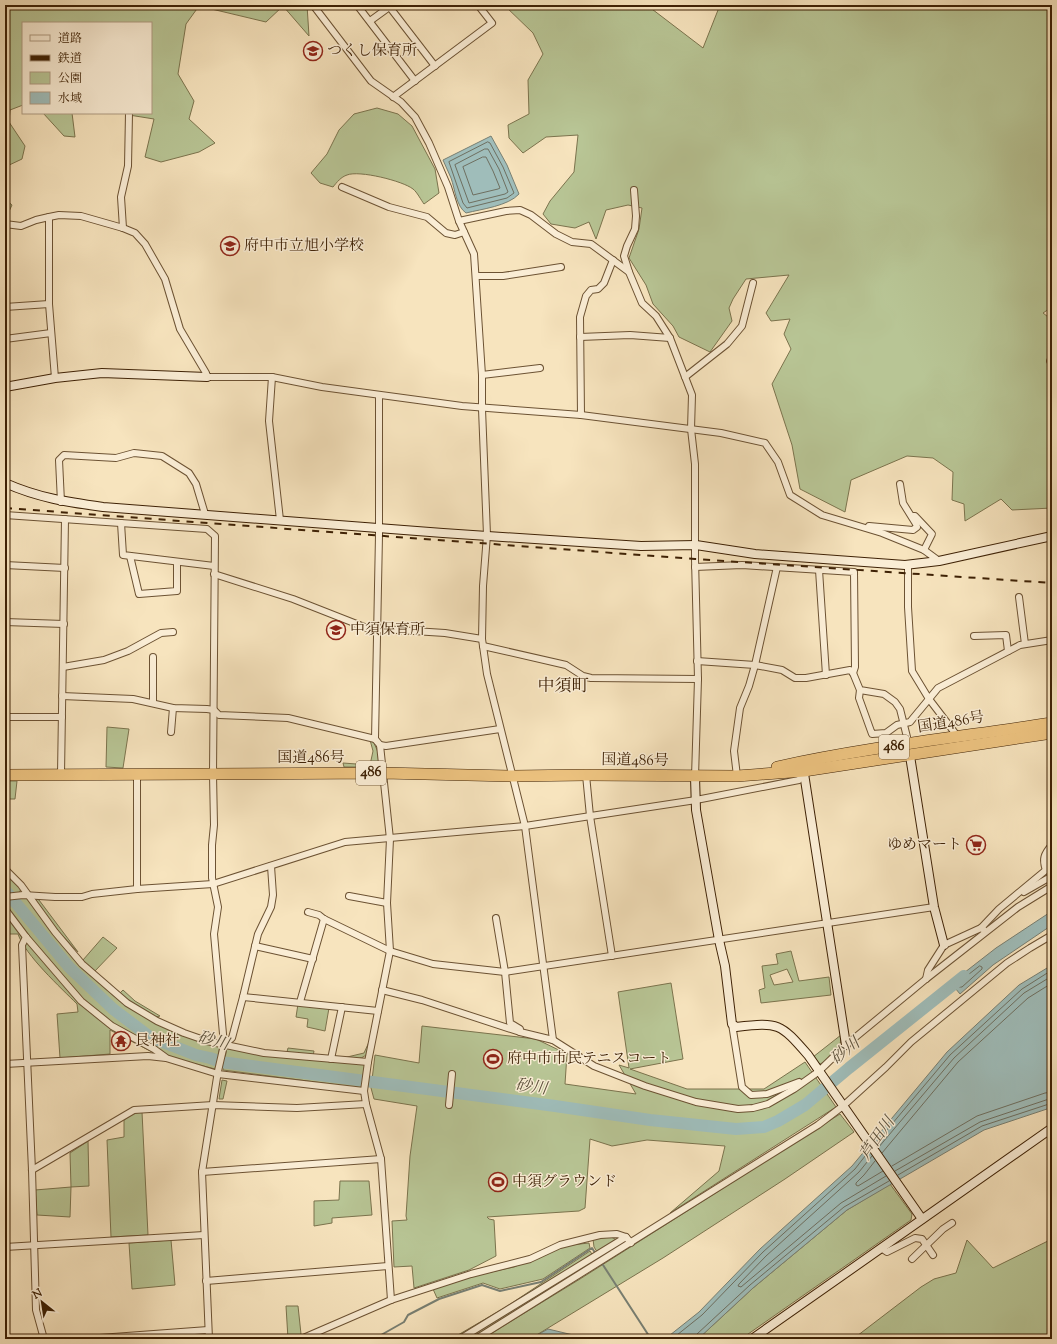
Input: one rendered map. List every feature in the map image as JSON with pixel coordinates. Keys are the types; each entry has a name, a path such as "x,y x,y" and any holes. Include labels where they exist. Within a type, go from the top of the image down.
{"highway":[{"name":"国道486号","path":"5,775 383,773 513,776 737,776 803,766 909,744 1052,722"},
{"name":"国道486号","path":"803,766 910,756 1052,733"}],"street":[{"path":"313,5 371,81 393,97 415,117 429,143 474,254 482,376 482,409 488,535 483,586 482,639 487,674 525,826 553,1040"},
{"path":"357,5 415,81"},
{"path":"393,97 492,23 478,5"},
{"path":"370,21 390,6 435,66"},
{"path":"123,228 121,197 128,166 129,114"},
{"path":"342,187 389,207 427,218 446,233 455,234 464,232"},
{"path":"634,190 636,216 635,229 626,246 624,256 628,272 642,303 656,316 670,338 692,395 691,429 695,464 695,567 698,679 695,777 696,810 725,966 742,1087 750,1095 767,1094 820,1074"},
{"path":"459,220 506,211 520,210 531,215 556,234 572,242 591,244 628,272"},
{"path":"5,224 21,226 36,220 59,215 81,216 136,233 145,244 166,279 180,329 207,377"},
{"path":"49,217 49,304 55,378"},
{"path":"580,415 580,317 586,296 591,290 598,289 604,283 612,260"},
{"path":"476,276 503,276 561,267"},
{"path":"685,377 727,344 742,326 753,283"},
{"path":"5,307 49,304"},
{"path":"5,339 51,333"},
{"path":"580,337 630,335 670,338"},
{"path":"1052,357 1050,361 1052,365"},
{"path":"482,376 540,368"},
{"path":"5,386 55,378 102,373 207,377 272,377 322,387 482,409 580,415 721,433 765,442 778,462 790,495 822,515 882,533 924,550 939,560"},
{"path":"272,377 269,420 280,520"},
{"path":"375,739 379,528 379,395"},
{"path":"61,502 59,460 64,454 116,458 134,453 162,456 189,473 196,484 205,514"},
{"path":"5,483 24,492 61,502 103,507 641,546 696,545 755,554 908,564 939,560 1052,536"},
{"path":"864,528 867,526 913,530 917,527 903,503 900,484"},
{"path":"5,515 207,529 215,536 214,825 212,845 212,878 218,907 214,934 224,1045 218,1072 202,1172 209,1339"},
{"path":"911,516 916,516 932,534 924,550"},
{"path":"61,774 65,519"},
{"path":"121,523 123,555 214,566"},
{"path":"130,556 139,594 177,591 177,562"},
{"path":"908,564 908,607 912,671 929,699 958,737"},
{"path":"5,565 65,568"},
{"path":"695,567 742,565 854,572 855,667 853,673"},
{"path":"737,776 734,751 740,708 750,686 776,567"},
{"path":"819,570 826,675"},
{"path":"214,574 294,599 372,630 382,629 445,633 482,639"},
{"path":"1019,597 1026,644"},
{"path":"5,622 64,624"},
{"path":"63,667 104,660 128,651 161,634 173,632"},
{"path":"974,636 1006,635 1008,651"},
{"path":"697,661 755,665 782,670 795,678 806,678 850,670 853,673 860,690 859,698 872,734 886,732 897,725 910,722 938,688 1008,651 1020,645 1052,640"},
{"path":"483,646 566,665 583,676 591,678 698,679"},
{"path":"153,657 153,703"},
{"path":"860,690 884,694 895,702 900,709 909,744 934,907 944,945"},
{"path":"62,696 133,699 173,708 214,710 219,715 288,718 375,739 380,745 390,839 388,903 390,951 368,1062 364,1091 366,1104 381,1159 391,1300"},
{"path":"171,732 173,708"},
{"path":"5,717 62,717"},
{"path":"380,745 386,746 500,729"},
{"path":"5,897 26,895 82,897 92,894 136,889 213,884 345,842 525,826 696,800 799,780 803,766"},
{"path":"803,766 826,924 846,1045"},
{"path":"136,889 137,774"},
{"path":"586,775 590,816 612,956"},
{"path":"926,979 928,970 944,945 984,930 998,909 1049,869 1043,862 1045,853 1052,845"},
{"path":"224,1045 232,1038 258,934 271,907 273,895 271,866"},
{"path":"5,869 21,885 26,895 82,964 127,1004 157,1021 207,1041 264,1053 368,1062"},
{"path":"998,909 1052,876"},
{"path":"382,990 422,1000 520,1032 553,1040 594,1066 645,1086 696,1102 738,1109 753,1108 768,1104 820,1074 846,1045 984,930 1052,886"},
{"path":"349,896 388,903"},
{"path":"308,912 319,915 324,920 390,951 433,964 505,972 934,907"},
{"path":"5,909 26,937 81,1001 112,1026 154,1049 166,1058"},
{"path":"496,918 505,972 510,1023 520,1029 520,1032"},
{"path":"300,1002 324,920"},
{"path":"476,1339 818,1125 843,1106 911,1042 1007,963 1052,935"},
{"path":"26,937 22,945 32,1170 36,1310 44,1339"},
{"path":"255,946 313,959"},
{"path":"243,997 378,1011"},
{"path":"331,1059 342,1007"},
{"path":"732,1024 736,1027 763,1024 775,1025 788,1032 808,1055 920,1217"},
{"path":"5,1064 148,1056 166,1058 218,1072 364,1091"},
{"path":"449,1105 452,1074"},
{"path":"32,1170 134,1110 213,1104 297,1108 366,1104"},
{"path":"752,1339 881,1248 920,1217 1052,1128"},
{"path":"202,1172 381,1159"},
{"path":"912,1259 943,1229 952,1223"},
{"path":"301,1339 391,1300 471,1274 530,1259 560,1245 600,1235 617,1234 626,1237 631,1243"},
{"path":"5,1247 204,1235"},
{"path":"460,1339 626,1237"},
{"path":"881,1248 887,1252 915,1238 922,1238 933,1255"},
{"path":"206,1281 388,1266"},
{"path":"86,1339 208,1330"}],"green space":[{"path":"5,5 307,5 309,36 283,6 266,22 199,6 186,24 178,74 194,101 189,119 215,143 199,152 161,162 145,157 154,119 129,115 152,114 152,22 22,22 22,105 10,110 9,122 25,146 22,159 5,167"},
{"path":"504,5 649,5 648,6 703,48 720,5 1052,5 1052,307 1043,313 1052,320 1052,343 1050,347 1052,348 1052,508 1012,510 1001,499 965,521 964,504 952,500 953,472 933,458 907,456 851,480 845,512 800,489 792,445 772,384 791,349 784,334 790,319 771,321 766,313 789,275 746,279 729,308 732,321 710,352 679,337 673,326 653,304 646,285 629,258 639,229 642,208 628,205 606,210 596,239 589,222 575,228 551,224 543,214 550,201 574,172 578,135 546,137 523,153 509,138 508,125 529,114 528,80 543,54 533,33"},
{"path":"377,108 398,114 412,126 435,169 439,193 424,204 413,189 381,177 361,174 347,175 333,187 320,183 311,173 327,154 339,130 354,114"},
{"path":"44,114 72,114 75,137 64,136"},
{"path":"5,199 12,205 5,220"},
{"path":"107,727 129,729 123,768 106,767"},
{"path":"370,740 373,741 378,752 379,767 344,767 343,763 370,765 373,751"},
{"path":"5,781 17,781 15,799 5,799"},
{"path":"5,873 21,889 19,893 5,894"},
{"path":"28,897 81,966 127,1006 220,1046 215,1069 154,1053 110,1030 110,1054 60,1058 57,1014 78,1012 77,1004 28,952 18,934 5,934 5,899"},
{"path":"33,897 39,900 78,952 58,931"},
{"path":"103,937 117,948 94,972 83,960"},
{"path":"791,951 799,981 829,977 831,995 761,1003 759,990 765,988 762,966 778,964 776,954","holes":["787,969 793,982 774,985 770,975"]},
{"path":"671,983 683,1059 630,1069 687,1089 764,1089 805,1062 836,1107 670,1213 719,1171 725,1146 647,1140 612,1146 590,1139 585,1208 579,1211 487,1217 494,1220 496,1256 469,1270 414,1288 412,1266 394,1267 392,1221 407,1220 410,1156 417,1106 374,1099 371,1088 375,1055 419,1063 422,1026 536,1039 567,1054 565,1084 636,1094 619,1065 629,1068 618,992"},
{"path":"123,990 135,1001 160,1016 156,1017 133,1004 120,993"},
{"path":"298,1004 329,1008 325,1031 307,1027 308,1019 296,1017"},
{"path":"841,1035 838,1048 828,1059 820,1064 813,1057"},
{"path":"369,1042 367,1054 362,1058 343,1058 364,1053"},
{"path":"227,1047 365,1064 361,1088 223,1070"},
{"path":"288,1048 314,1051 313,1056 287,1052"},
{"path":"222,1080 227,1081 223,1099 219,1099"},
{"path":"142,1112 148,1235 111,1237 107,1140 124,1137 124,1120 134,1113"},
{"path":"840,1114 854,1132 785,1179 663,1258 530,1339 482,1339 580,1279"},
{"path":"88,1141 89,1186 71,1187 70,1153"},
{"path":"340,1181 369,1181 372,1215 332,1218 332,1223 314,1226 314,1201 339,1200"},
{"path":"890,1184 912,1214 911,1220 741,1339 698,1339 753,1288 847,1210"},
{"path":"71,1187 70,1217 37,1215 35,1190"},
{"path":"611,1237 623,1243 621,1246 601,1258 594,1247 593,1239"},
{"path":"1052,1239 1052,1339 853,1339 921,1287 934,1279 956,1273 967,1240 993,1268"},
{"path":"171,1240 175,1285 132,1289 129,1243"},
{"path":"589,1243 590,1248 543,1279 500,1289 483,1283 437,1298 433,1289 477,1275 514,1267 562,1246"},
{"path":"590,1251 596,1261 471,1339 451,1339 506,1307"},
{"path":"286,1306 298,1306 301,1334 288,1339"}],"water":[{"path":"491,136 507,165 519,194 502,204 466,213 458,202 451,178 443,160"},
{"path":"1052,911 1052,925 993,965 960,994 951,983 996,948"},
{"name":"芦田川","path":"1052,965 1052,1105 1050,1108 984,1130 847,1210 753,1288 698,1339 665,1339 699,1312 760,1249 852,1166 947,1052 1019,985"},
{"path":"548,1329 590,1339 530,1339"}],"waterway":[{"name":"砂川","path":"5,890 69,967 113,1009 150,1037 196,1055 221,1062 650,1120 736,1129 764,1127 778,1121 805,1105 964,976"},
{"path":"374,1339 404,1322 408,1315 439,1299 482,1285 500,1291 541,1282 592,1248 651,1339"}],"railway":[{"path":"5,508 695,559 1052,583"}],"place":[{"name":"つくし保育所","path":"313,51"},
{"name":"府中市立旭小学校","path":"230,246"},
{"name":"中須保育所","path":"336,630"},
{"name":"ゆめマート","path":"976,845"},
{"name":"艮神社","path":"121,1041"},
{"name":"府中市市民テニスコート","path":"493,1059"},
{"name":"中須グラウンド","path":"498,1182"}],"district":[{"name":"中須町","path":"563,687"}]}
